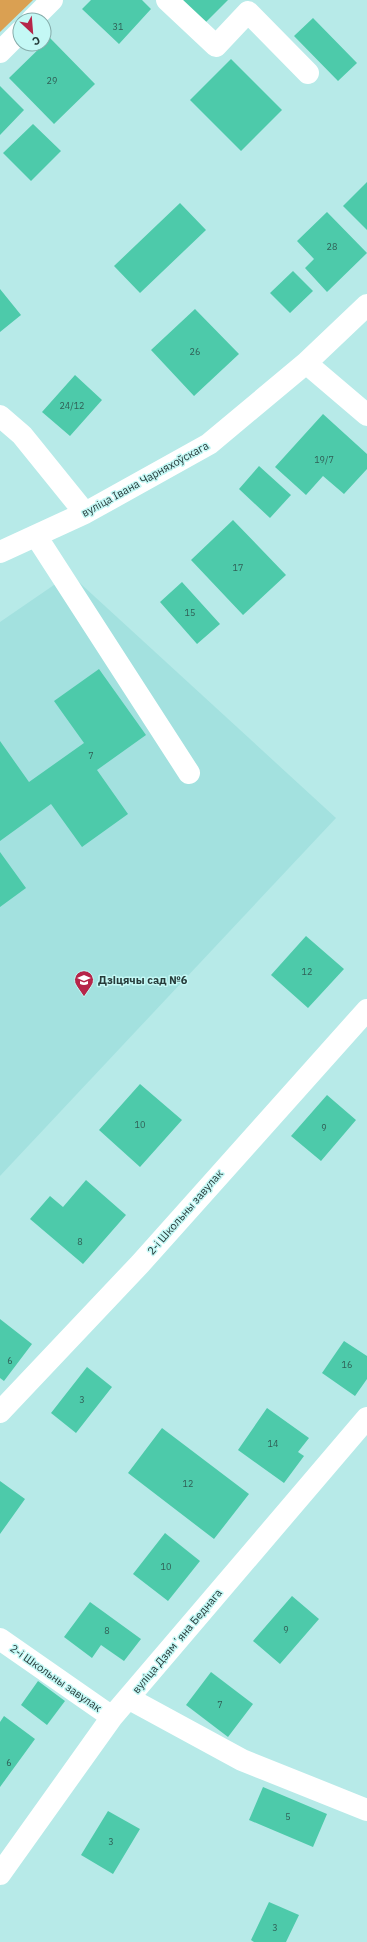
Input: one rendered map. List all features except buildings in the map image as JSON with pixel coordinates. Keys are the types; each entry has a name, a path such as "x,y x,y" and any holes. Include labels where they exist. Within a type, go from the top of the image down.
{"street":[{"path":"40,12 52,0"},
{"path":"167,0 216,46 248,12 308,73"},
{"path":"0,52 12,40"},
{"name":"вуліца Івана Чарняхоўскага","path":"0,552 85,513 209,444 306,363 367,305"},
{"path":"306,363 367,415"},
{"path":"0,416 22,434 85,513"},
{"path":"36,536 189,773"},
{"name":"2-і Школьны завулак","path":"0,1412 140,1264 322,1057 367,1010"},
{"name":"вуліца Дзямʼяна Беднага","path":"0,1874 112,1717 367,1418"},
{"name":"2-і Школьны завулак","path":"0,1639 112,1717"},
{"path":"128,1698 242,1760 367,1810"}],"shaded area":[{"path":"0,0 33,0 21,12 12,12 12,20 0,32"},
{"name":"Дзіцячы сад №6","path":"70,574 336,818 0,1176 0,622"}],"place":[{"name":"Дзіцячы сад №6","path":"84,997"}]}
